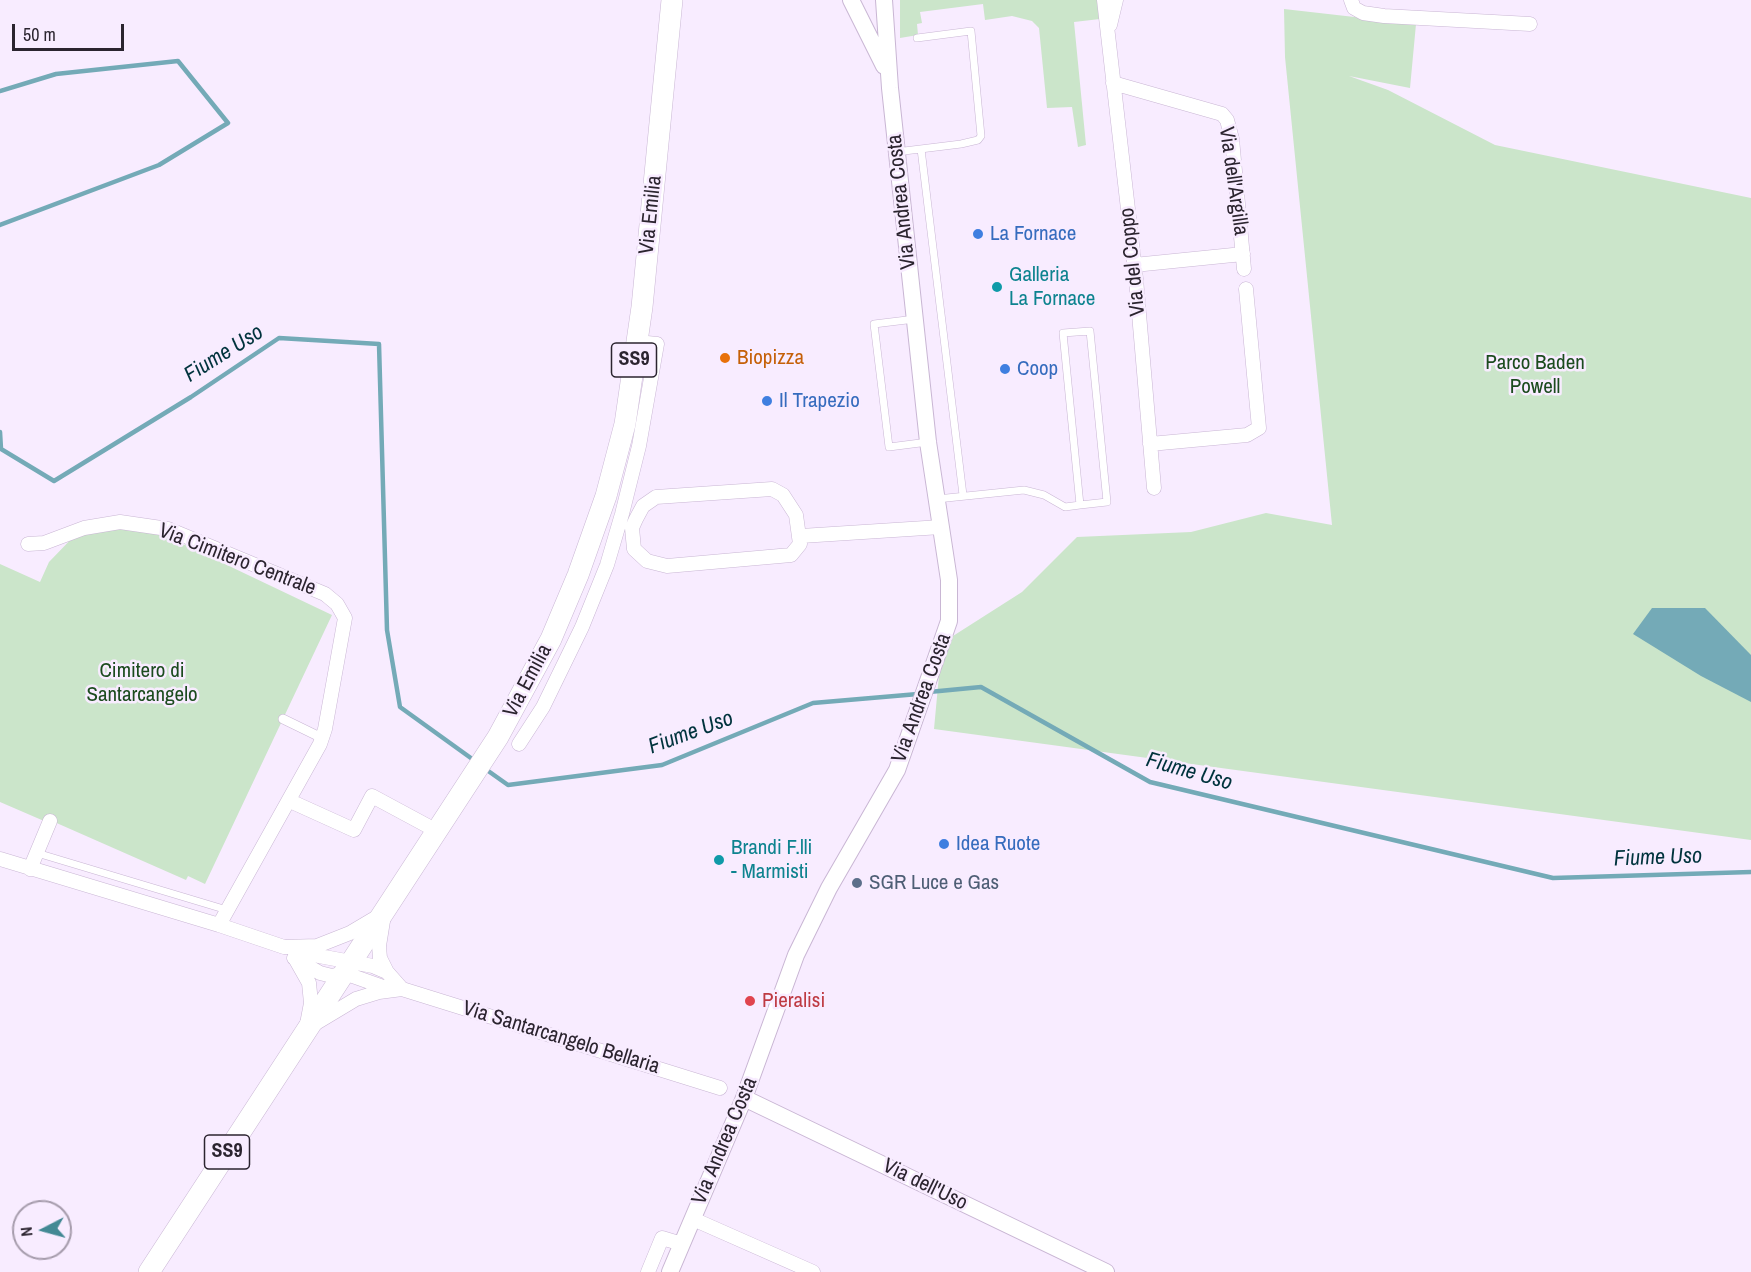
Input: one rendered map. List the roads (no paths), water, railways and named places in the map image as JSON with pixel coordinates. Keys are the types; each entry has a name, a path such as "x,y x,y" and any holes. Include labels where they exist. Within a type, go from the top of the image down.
{"main road":[{"name":"Via Emilia","path":"149,1272 498,737 551,639 574,586 606,496 625,424 637,342 672,0"}],"street":[{"path":"853,0 861,0"},
{"name":"Via Andrea Costa","path":"853,0 889,78"},
{"name":"Via Andrea Costa","path":"670,1272 744,1098 796,955 829,888 897,770 949,621 949,580 928,442 889,78 884,0"},
{"name":"Via del Coppo","path":"1104,0 1134,265 1154,488"},
{"name":"Via del Coppo","path":"1108,36 1116,0"},
{"path":"1351,0 1354,8 1363,13 1384,16 1530,24"},
{"name":"Via dell'Argilla","path":"1113,82 1222,114 1227,120 1232,139 1244,269"},
{"name":"Via dell'Argilla","path":"1134,265 1243,254"},
{"path":"1150,444 1247,435 1259,428 1246,289"},
{"path":"519,744 543,707 582,627 607,565 622,514 639,446 657,344 637,342"},
{"path":"772,489 783,495 792,505 801,536 795,553 787,557 667,566 641,557 634,549 632,528 643,506 656,496 772,489"},
{"name":"Via Cimitero Centrale","path":"28,544 44,543 84,528 120,522 149,525 168,529 325,594 337,604 345,618 321,741"},
{"path":"801,536 941,527"},
{"path":"219,925 290,801 321,741 283,718"},
{"path":"290,801 354,830 372,796 442,823"},
{"path":"30,869 50,821"},
{"name":"Via Santarcangelo Bellaria","path":"0,859 219,925 291,951 320,973 332,976 347,967 373,966 387,972"},
{"name":"Via Santarcangelo Bellaria","path":"291,951 334,940 373,920 385,910"},
{"name":"Via Santarcangelo Bellaria","path":"385,910 378,946 380,958 397,989"},
{"path":"291,951 309,983 310,1003 305,1032"},
{"name":"Via Santarcangelo Bellaria","path":"347,967 397,989 720,1088"},
{"path":"305,1032 335,1009 356,999 397,989"},
{"name":"Via dell'Uso","path":"744,1098 1106,1272"},
{"path":"693,1219 813,1272"},
{"path":"648,1272 662,1238 682,1244"}],"lane":[{"path":"897,152 978,140 981,125 971,31 917,38"},
{"path":"921,149 963,495"},
{"path":"915,319 874,324 889,447 928,442"},
{"path":"937,498 1024,490 1044,495 1065,507 1107,502 1090,331 1063,333 1080,505"},
{"path":"37,853 227,910"}],"water":[{"path":"1652,608 1705,608 1751,655 1751,702 1701,676 1633,634"}],"waterway":[{"name":"Fiume Uso","path":"0,91 56,74 178,61 228,123 159,165 0,225"},
{"name":"Fiume Uso","path":"0,432 1,449 54,481 191,397 279,338 379,344 387,630 400,707 475,761"},
{"name":"Fiume Uso","path":"929,692 981,687 1150,782 1553,878 1751,872"},
{"name":"Fiume Uso","path":"484,768 508,785 662,765 813,703 918,694"}],"place":[{"name":"La Fornace","path":"978,234"},
{"name":"Galleria La Fornace","path":"997,287"},
{"name":"Biopizza","path":"725,358"},
{"name":"Coop","path":"1005,369"},
{"name":"Il Trapezio","path":"767,401"},
{"name":"Idea Ruote","path":"944,844"},
{"name":"Brandi F.lli - Marmisti","path":"719,860"},
{"name":"SGR Luce e Gas","path":"857,883"},
{"name":"Pieralisi","path":"750,1001"}],"park label":[{"name":"Parco Baden Powell","path":"1535,375"},
{"name":"Cimitero di Santarcangelo","path":"142,683"}]}
